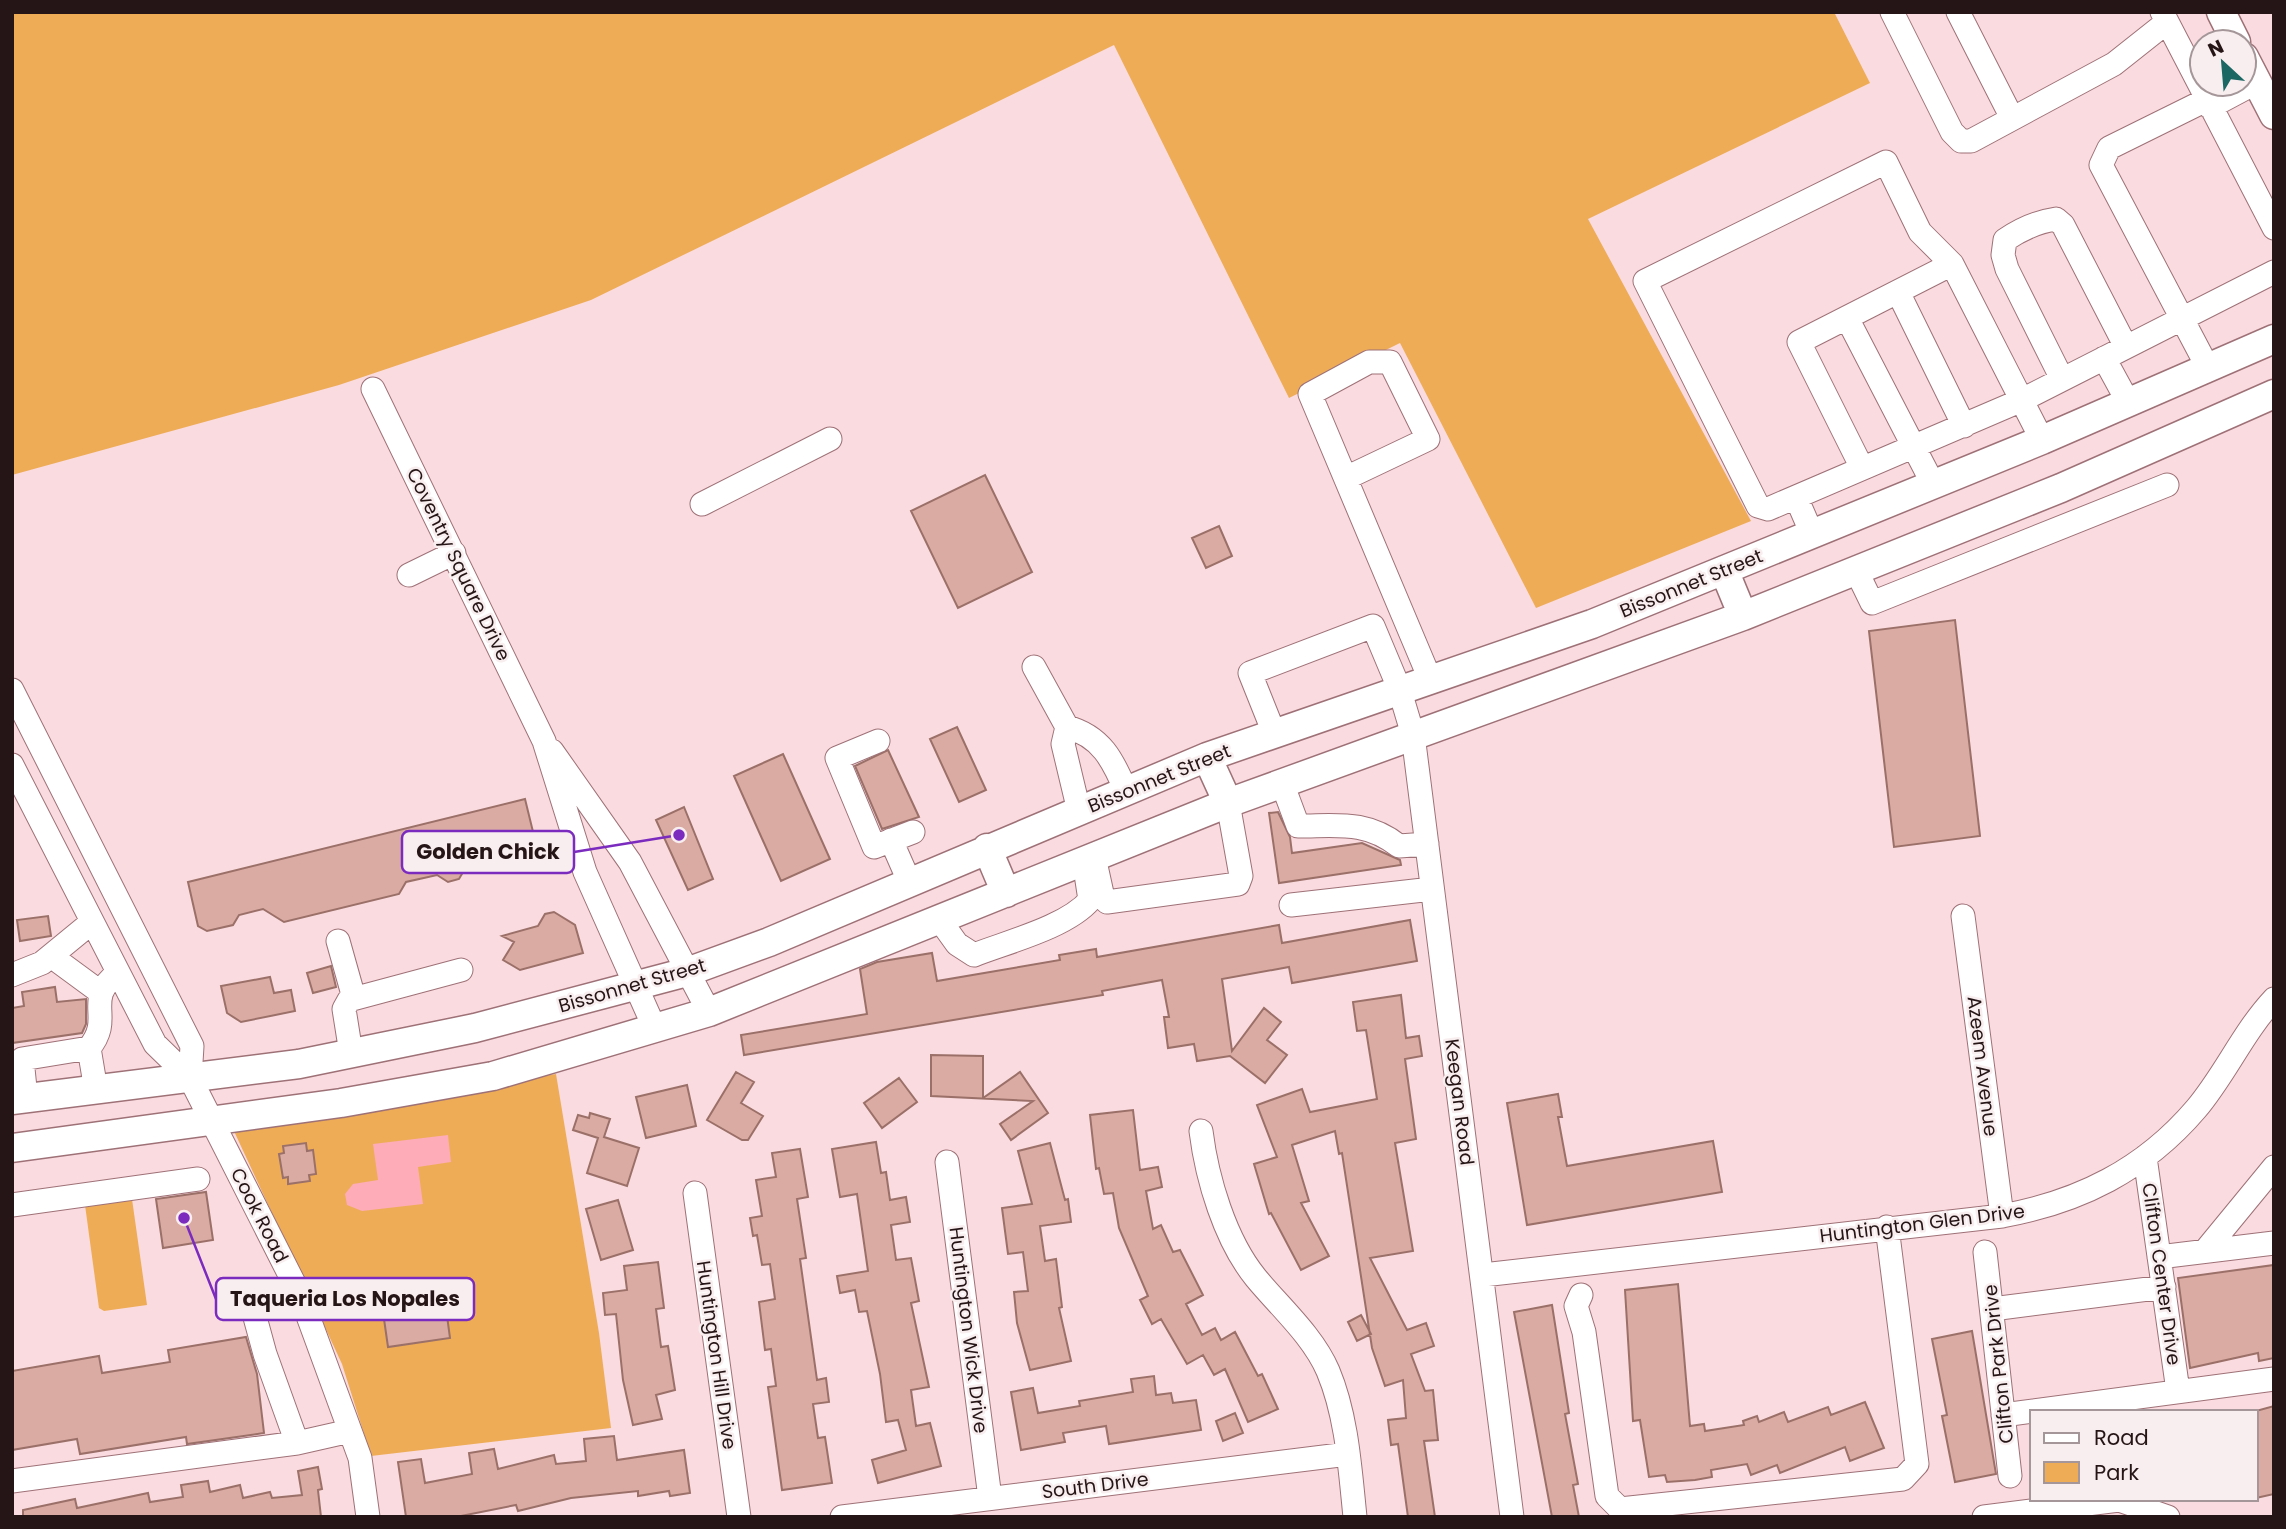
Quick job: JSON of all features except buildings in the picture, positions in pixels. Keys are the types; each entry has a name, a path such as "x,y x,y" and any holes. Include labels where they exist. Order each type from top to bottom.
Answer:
{"main road":[{"path":"2221,12 2229,28"},
{"path":"2258,84 2274,115"},
{"name":"Bissonnet Street","path":"19,1099 190,1078 351,1053 475,1028 635,988 687,972 769,942 1206,757 1399,688 1592,624 2042,440 2274,339"},
{"path":"12,1148 213,1121 493,1076 709,1012 1228,803 1642,655 1742,616 2272,400"},
{"path":"1724,570 1742,616"},
{"path":"1206,757 1228,803"},
{"path":"988,848 1006,893"}],"street":[{"path":"1892,12 1952,132 1961,141 1971,141 2114,64 2164,17 2274,228"},
{"path":"1958,12 2012,118"},
{"path":"2208,368 2101,165 2109,148 2221,98"},
{"path":"2042,440 2022,400 1952,264 1920,232 1886,162 1645,281 1758,506 1768,509 2022,400 2274,272"},
{"path":"2062,379 2007,269 2003,255 2004,240 2015,233 2038,222 2056,219 2063,225 2126,347"},
{"path":"1862,468 1799,342 1952,264"},
{"path":"1898,292 1964,426"},
{"path":"1847,318 1933,484"},
{"path":"2104,358 2128,402"},
{"path":"1346,478 1428,439 1390,362 1369,362 1310,394 1430,678"},
{"name":"Coventry Square Drive","path":"373,389 544,741 586,872 655,1029"},
{"path":"702,504 830,439"},
{"path":"1856,570 1872,603 2167,485"},
{"path":"1796,497 1812,534"},
{"path":"409,575 454,553"},
{"name":"Keegan Road","path":"1274,733 1250,673 1373,626 1399,688 1413,735 1512,1517"},
{"path":"1034,667 1068,727 1087,733 1113,762 1126,791"},
{"name":"Cook Road","path":"12,690 192,1046 190,1078"},
{"path":"1068,727 1063,744 1079,811"},
{"name":"Coventry Square Drive","path":"544,741 630,862 709,1012"},
{"path":"878,741 837,758 874,847 913,832"},
{"name":"Cook Road","path":"12,765 155,1044 190,1078 301,1297 360,1458 368,1517"},
{"path":"1282,783 1298,826 1350,823 1390,838 1399,846 1427,844"},
{"path":"1088,860 1107,902 1238,884 1241,876 1228,803"},
{"path":"891,840 909,881"},
{"path":"939,919 957,944 974,955 1054,924 1082,909 1090,900 1088,860"},
{"path":"1291,905 1433,889"},
{"name":"Azeem Avenue","path":"1963,916 2002,1216"},
{"path":"12,975 42,963 92,922"},
{"path":"338,941 354,998"},
{"path":"51,956 100,992"},
{"path":"351,1053 344,1009 354,998 461,970"},
{"path":"96,1090 89,1048 102,1025 100,992 103,984 118,973"},
{"name":"Huntington Glen Drive","path":"1483,1275 2002,1216 2043,1209 2093,1191 2146,1157 2196,1110 2274,999"},
{"path":"19,1099 17,1060 89,1048"},
{"path":"1200,1131 1206,1170 1231,1233 1254,1276 1299,1328 1327,1369 1348,1454 1356,1517"},
{"name":"Clifton Center Drive","path":"2146,1157 2178,1391"},
{"name":"Huntington Wick Drive","path":"947,1161 990,1498"},
{"path":"2205,1251 2274,1167"},
{"path":"12,1205 198,1179"},
{"name":"Huntington Hill Drive","path":"695,1193 738,1517"},
{"path":"1576,1264 1581,1295 1587,1304 1589,1320 1584,1332 1607,1496 1620,1509 1903,1479 1917,1464 1887,1227"},
{"path":"2160,1257 2274,1242"},
{"name":"Clifton Park Drive","path":"1986,1252 2010,1476"},
{"path":"1992,1309 2164,1287"},
{"path":"253,1310 265,1354 297,1443"},
{"path":"2039,1410 2274,1379"},
{"path":"2003,1415 2030,1411"},
{"path":"12,1481 297,1443 351,1431"},
{"name":"South Drive","path":"842,1517 1348,1454"},
{"path":"1984,1517 2111,1501"},
{"path":"2122,1501 2168,1517"}],"green space":[{"path":"12,12 1834,12 1870,83 1588,219 1751,521 1536,608 1400,343 1289,398 1114,45 591,300 339,385 12,475"},
{"path":"556,1074 599,1333 611,1428 371,1456 342,1364 233,1129"},
{"path":"132,1199 147,1305 104,1311 99,1308 85,1205"}],"shaded area":[{"path":"448,1135 451,1162 418,1167 423,1204 362,1211 347,1205 345,1194 353,1184 378,1180 373,1144"}],"place":[{"name":"Golden Chick","path":"679,835"},
{"name":"Taqueria Los Nopales","path":"184,1218"}]}
